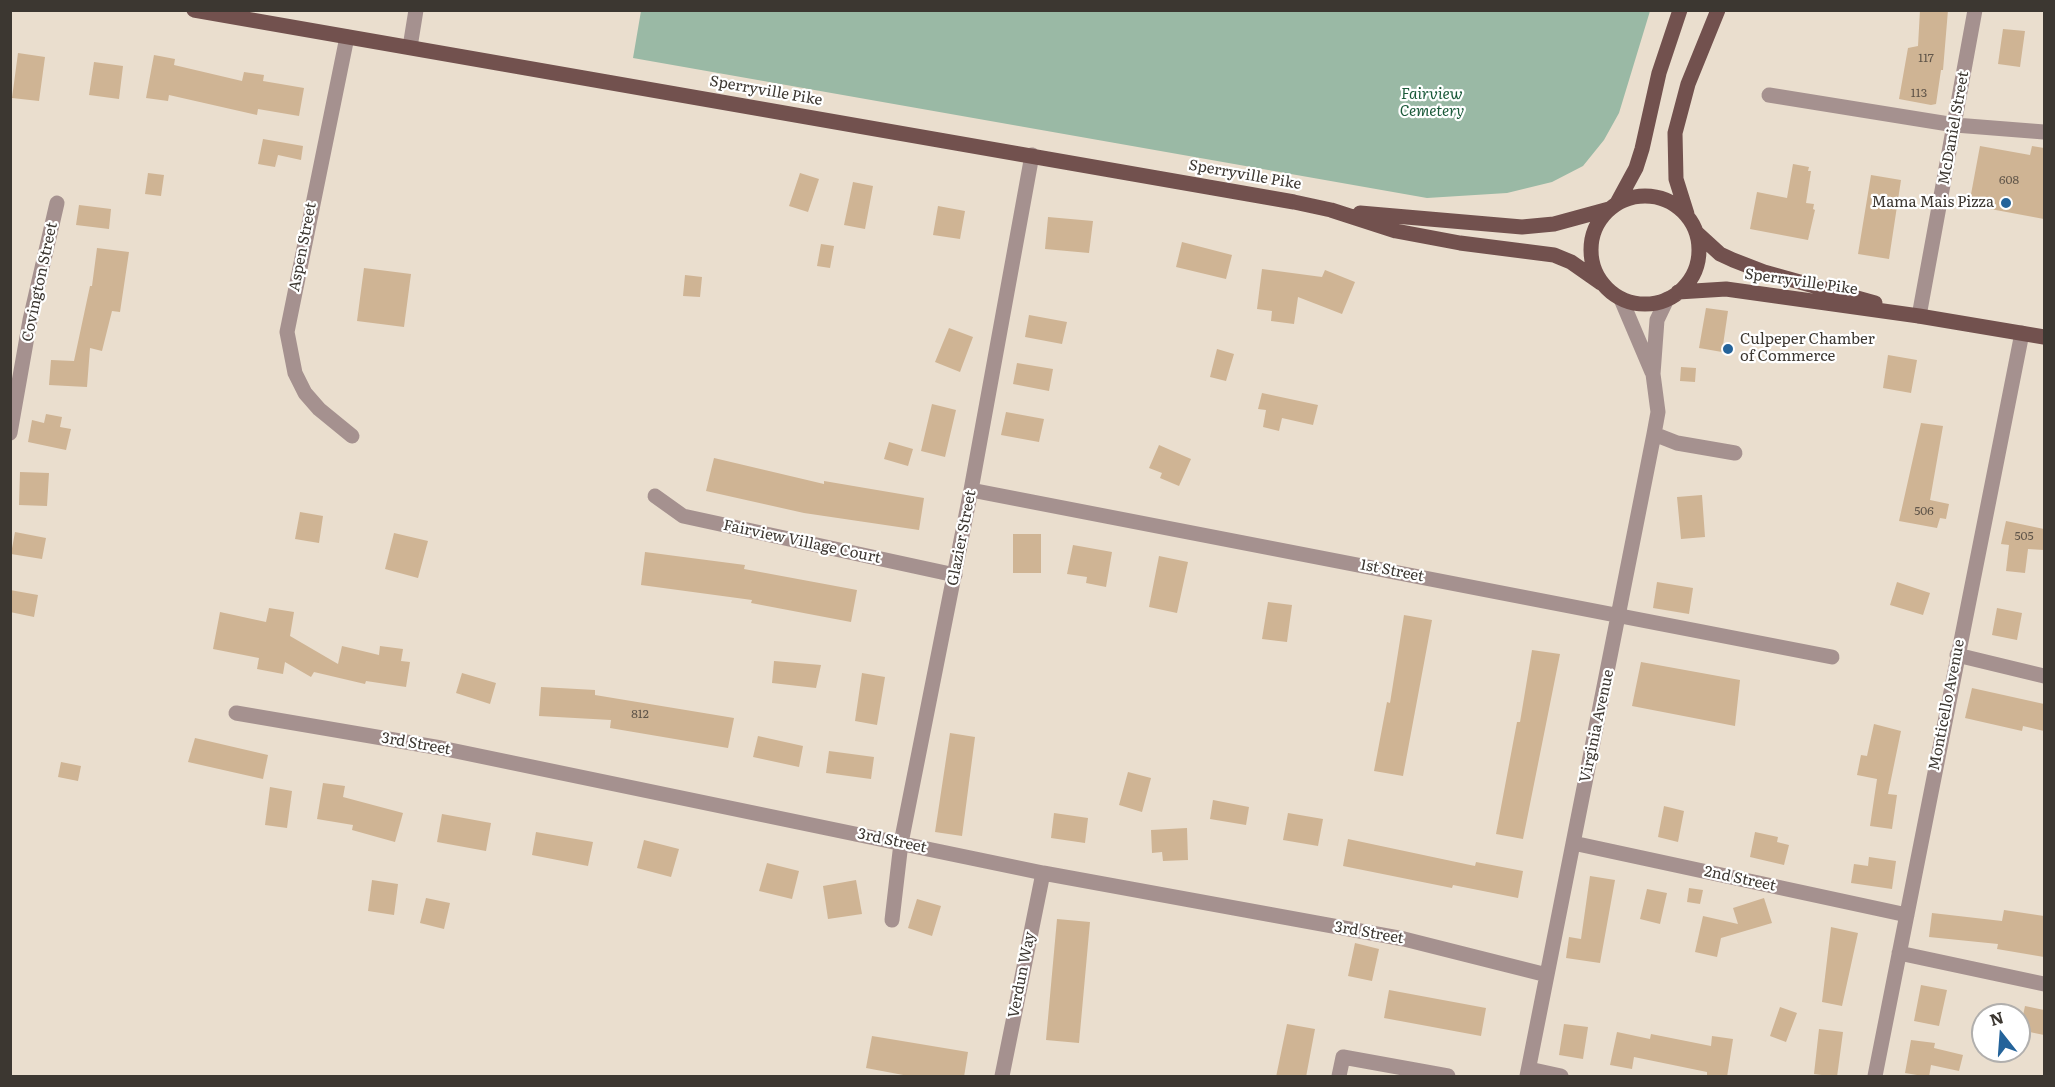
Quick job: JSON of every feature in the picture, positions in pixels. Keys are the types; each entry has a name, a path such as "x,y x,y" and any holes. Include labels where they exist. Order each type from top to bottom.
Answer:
{"main road":[{"name":"Sperryville Pike","path":"194,10 1032,155 1331,210 1522,227 1554,224 1613,206"},
{"path":"1680,10 1659,73 1639,159 1613,206 1598,221 1591,244 1593,269 1601,283 1622,299 1650,304 1673,296 1689,282 1696,267 1699,250 1697,233 1688,217 1676,179 1675,133 1685,93 1718,10"},
{"path":"1613,206 1632,196 1648,195 1663,198 1677,206 1688,217"},
{"name":"Sperryville Pike","path":"1331,210 1396,231 1460,243 1554,255 1571,262 1601,283"},
{"name":"Sperryville Pike","path":"1697,233 1720,254 1764,272 1919,316"},
{"name":"Sperryville Pike","path":"1673,296 1726,289 1919,316 2044,338"}],"street":[{"path":"410,47 416,10"},
{"name":"McDaniel Street","path":"1919,316 1975,10"},
{"name":"Aspen Street","path":"347,37 287,332 295,373 305,393 319,409 352,436"},
{"path":"1769,95 1955,125 2044,132"},
{"name":"Glazier Street","path":"891,920 901,843 955,575 1032,155"},
{"name":"Covington Street","path":"10,433 30,320 57,203"},
{"name":"Virginia Avenue","path":"1528,1073 1658,412 1653,374 1656,320 1673,296"},
{"name":"Virginia Avenue","path":"1622,299 1653,374"},
{"name":"Monticello Avenue","path":"1875,1077 2022,333"},
{"path":"1654,434 1677,443 1735,453"},
{"name":"1st Street","path":"971,490 1832,657"},
{"name":"Fairview Village Court","path":"655,496 682,516 955,575"},
{"path":"1957,655 2044,676"},
{"name":"3rd Street","path":"236,713 441,748 1042,873 1404,939 1547,975"},
{"name":"2nd Street","path":"1573,843 1906,915"},
{"name":"Verdun Way","path":"1002,1077 1042,873"},
{"path":"1899,953 2044,984"},
{"path":"1339,1077 1343,1057 1419,1074 1448,1077"},
{"path":"1528,1073 1561,1077"}],"green space":[{"name":"Fairview Cemetery","path":"641,10 1650,11 1619,113 1604,140 1583,166 1552,182 1507,193 1427,198 633,58"}],"building":[{"path":"1920,10 1948,10 1943,70 1941,70 1936,104 1931,105 1899,99 1908,48 1918,46"},
{"path":"2003,29 2025,31 2020,67 1998,64"},
{"path":"18,53 45,57 39,101 12,98"},
{"path":"154,55 175,59 174,65 242,81 244,72 264,75 263,81 304,88 299,116 258,109 257,115 169,95 168,101 146,98"},
{"path":"94,62 123,66 119,99 89,95"},
{"path":"263,139 303,146 301,160 278,155 275,167 258,164"},
{"path":"1980,146 2030,155 2032,146 2044,148 2044,219 1969,205"},
{"path":"1793,164 1809,167 1808,171 1811,171 1806,203 1814,204 1813,209 1815,210 1808,240 1750,229 1757,192 1787,198"},
{"path":"148,173 164,175 161,196 145,194"},
{"path":"800,173 819,179 808,212 789,206"},
{"path":"1871,175 1901,180 1889,259 1858,254"},
{"path":"853,182 873,186 865,229 844,225"},
{"path":"79,205 111,209 109,229 76,225"},
{"path":"938,206 965,211 960,239 933,235"},
{"path":"1048,217 1093,221 1089,253 1045,249"},
{"path":"1182,242 1232,255 1226,279 1176,267"},
{"path":"821,244 834,246 830,268 817,266"},
{"path":"97,248 129,252 120,312 112,311 102,351 90,348 87,387 49,385 51,360 74,361 90,286 92,286"},
{"path":"364,268 411,274 404,327 357,321"},
{"path":"1262,269 1322,277 1325,270 1355,282 1342,314 1298,297 1294,324 1271,321 1272,311 1257,309"},
{"path":"685,275 702,277 700,297 683,296"},
{"path":"1706,308 1728,311 1722,352 1699,348"},
{"path":"1029,315 1067,322 1062,344 1025,337"},
{"path":"949,328 973,337 960,372 935,362"},
{"path":"1217,349 1234,354 1226,381 1210,377"},
{"path":"1888,355 1917,360 1911,393 1883,388"},
{"path":"1017,363 1053,369 1049,391 1013,384"},
{"path":"1681,367 1696,368 1695,382 1680,381"},
{"path":"1262,393 1318,405 1313,425 1282,418 1279,431 1263,427 1266,410 1258,409"},
{"path":"932,404 956,410 945,457 921,451"},
{"path":"1006,412 1044,419 1039,442 1001,435"},
{"path":"46,414 62,417 60,427 71,429 66,450 28,442 32,420 44,423"},
{"path":"1921,423 1943,426 1930,500 1949,504 1946,519 1940,518 1937,528 1899,521"},
{"path":"889,442 913,449 908,466 884,459"},
{"path":"1159,445 1191,459 1179,486 1160,478 1162,473 1149,468"},
{"path":"714,458 824,484 824,481 924,498 919,530 804,513 706,491"},
{"path":"20,472 49,473 47,506 19,505"},
{"path":"1702,495 1705,537 1681,539 1677,497"},
{"path":"300,512 323,516 319,543 295,539"},
{"path":"2006,521 2044,529 2044,550 2028,549 2025,573 2006,571 2009,545 2001,544"},
{"path":"15,532 46,538 42,559 11,554"},
{"path":"394,533 428,541 418,578 385,569"},
{"path":"1013,534 1041,534 1041,573 1013,573"},
{"path":"1073,545 1112,552 1106,587 1086,583 1087,577 1067,574"},
{"path":"645,552 745,565 744,569 857,590 851,622 751,603 752,600 641,585"},
{"path":"1159,556 1188,562 1177,613 1149,607"},
{"path":"1657,582 1693,588 1689,614 1653,608"},
{"path":"1897,582 1930,593 1923,615 1890,605"},
{"path":"10,590 38,595 34,617 10,612"},
{"path":"1268,602 1292,605 1287,642 1262,639"},
{"path":"269,608 294,612 290,636 338,664 342,646 379,655 380,646 403,649 401,661 410,662 406,687 366,681 365,684 314,672 311,677 285,662 283,674 257,669 259,658 213,649 220,612 266,622"},
{"path":"1997,608 2022,613 2017,640 1992,635"},
{"path":"1404,615 1432,620 1403,776 1374,771 1387,702 1390,703"},
{"path":"1532,650 1560,654 1523,839 1496,834 1517,722 1520,722"},
{"path":"774,661 821,665 816,688 772,683"},
{"path":"1641,662 1740,680 1735,726 1632,706"},
{"path":"462,673 496,683 490,704 456,693"},
{"path":"862,673 885,677 877,725 855,721"},
{"path":"541,687 595,690 595,695 734,718 728,748 610,728 611,720 539,716"},
{"path":"1972,688 2044,704 2044,731 2023,726 2022,731 1965,718"},
{"path":"1874,724 1901,731 1888,794 1897,795 1892,829 1870,826 1877,779 1857,775 1861,755 1867,756"},
{"path":"950,733 975,737 962,836 935,832"},
{"path":"758,736 803,746 799,767 753,757"},
{"path":"195,738 268,755 263,779 188,762"},
{"path":"829,751 874,757 871,779 826,773"},
{"path":"61,762 81,766 78,781 58,777"},
{"path":"1128,772 1151,778 1142,812 1119,805"},
{"path":"323,783 345,786 343,797 403,813 395,842 352,830 353,825 317,819"},
{"path":"270,787 292,791 287,828 265,825"},
{"path":"1213,800 1249,807 1246,825 1210,819"},
{"path":"1664,806 1684,811 1678,842 1658,837"},
{"path":"1054,813 1088,818 1085,843 1051,838"},
{"path":"1288,813 1323,819 1318,846 1283,840"},
{"path":"442,814 491,823 486,851 437,842"},
{"path":"1187,828 1188,860 1163,861 1162,852 1152,853 1151,830"},
{"path":"536,832 593,842 588,866 532,855"},
{"path":"1755,832 1778,837 1777,842 1789,845 1784,865 1750,857"},
{"path":"1348,839 1475,866 1476,862 1523,871 1518,898 1453,885 1452,888 1343,866"},
{"path":"644,840 679,849 671,877 637,868"},
{"path":"1869,857 1896,861 1892,889 1851,883 1854,864 1868,866"},
{"path":"767,863 799,871 792,899 759,891"},
{"path":"1590,876 1615,880 1600,963 1566,958 1569,937 1581,939"},
{"path":"372,880 398,884 394,915 368,911"},
{"path":"856,880 862,914 828,919 823,886"},
{"path":"1689,888 1703,890 1700,904 1687,902"},
{"path":"1647,889 1667,893 1660,924 1640,919"},
{"path":"426,898 450,903 444,929 420,923"},
{"path":"1764,898 1772,923 1721,938 1717,957 1695,952 1703,916 1738,924 1733,908"},
{"path":"917,899 941,906 932,936 908,928"},
{"path":"2004,910 2044,916 2044,957 1997,949 1998,944 1929,937 1932,913 2002,921"},
{"path":"1057,919 1090,922 1079,1043 1046,1040"},
{"path":"1831,927 1858,933 1842,1006 1822,1002"},
{"path":"1355,943 1379,949 1372,981 1348,976"},
{"path":"1921,985 1947,990 1939,1026 1914,1021"},
{"path":"1389,990 1486,1008 1481,1036 1384,1018"},
{"path":"1780,1007 1797,1013 1786,1042 1770,1036"},
{"path":"2031,1007 2044,1010 2044,1035 2031,1032"},
{"path":"1287,1024 1315,1029 1306,1077 1276,1077"},
{"path":"1564,1024 1588,1027 1583,1059 1559,1055"},
{"path":"1819,1029 1843,1032 1837,1077 1814,1074"},
{"path":"1617,1032 1650,1039 1651,1034 1711,1046 1712,1036 1733,1039 1727,1077 1707,1077 1707,1072 1634,1057 1632,1069 1610,1065"},
{"path":"872,1036 968,1052 964,1077 914,1077 866,1068"},
{"path":"1911,1040 1935,1043 1934,1048 1963,1055 1959,1071 1931,1065 1929,1077 1905,1073"}],"place":[{"name":"Mama Mais Pizza","path":"2006,203"},
{"name":"Culpeper Chamber of Commerce","path":"1728,349"}]}
